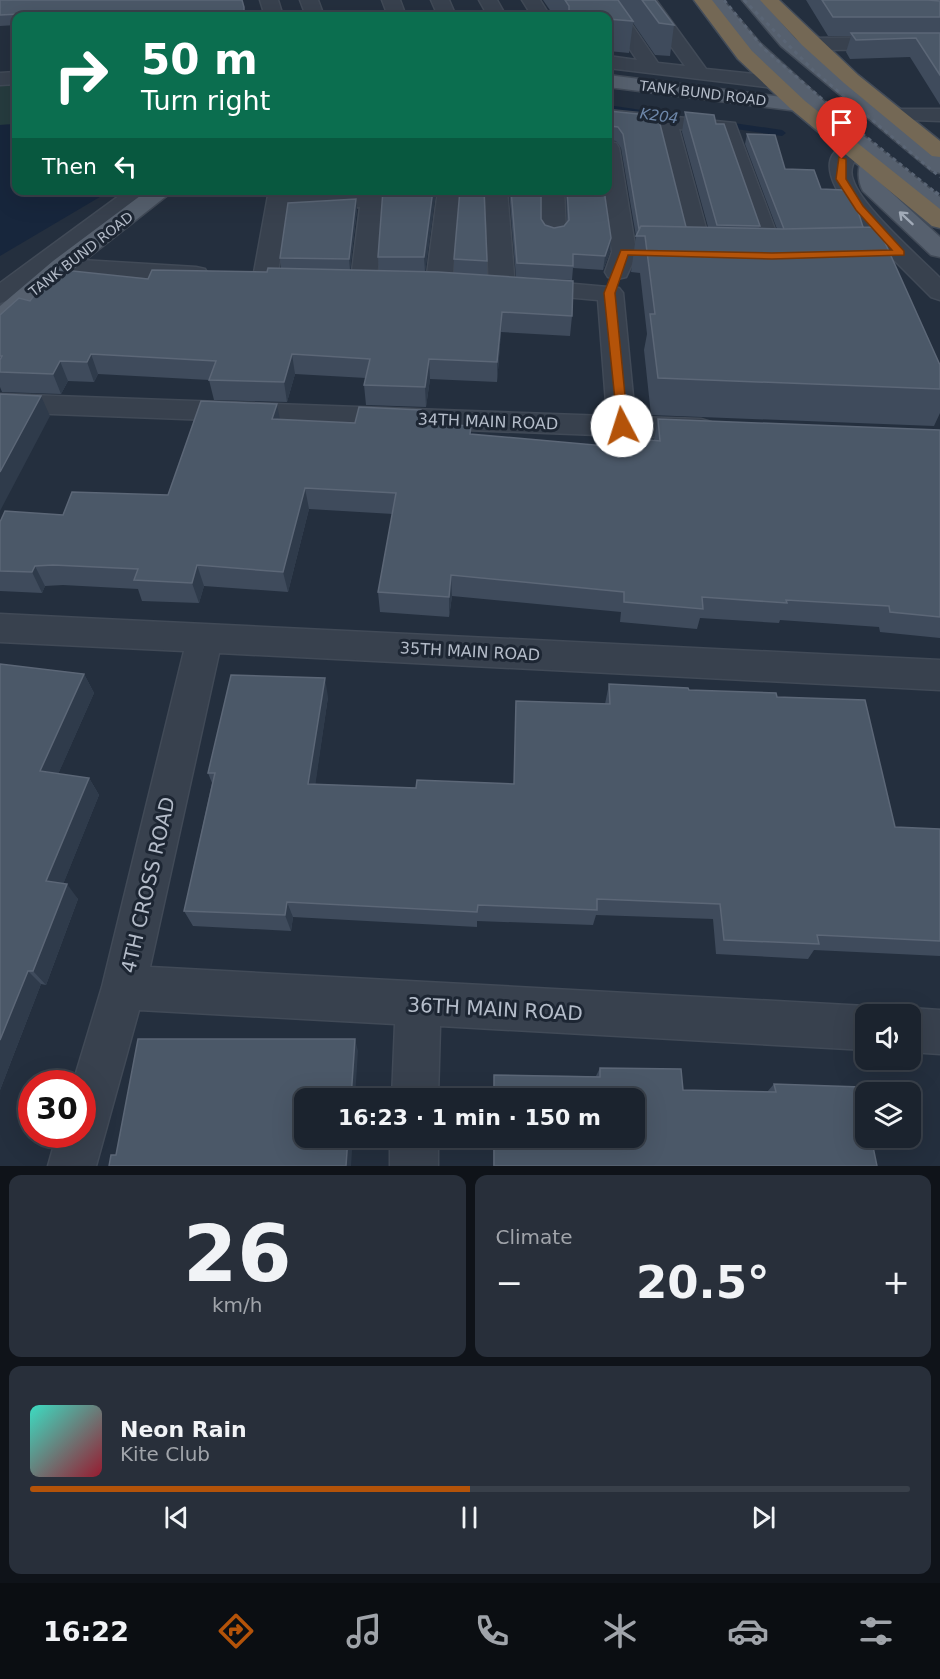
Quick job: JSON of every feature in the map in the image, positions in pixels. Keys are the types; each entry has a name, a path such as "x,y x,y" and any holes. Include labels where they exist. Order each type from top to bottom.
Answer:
{"highway":[{"path":"702,0 745,55 798,105 940,221"},
{"path":"769,0 810,44 893,115 940,151"}],"main road":[{"path":"714,0 753,47 843,129 940,208"},
{"path":"751,0 788,42 940,166"},
{"name":"TANK BUND ROAD","path":"612,82 798,105"},
{"path":"870,165 871,186 940,250"},
{"name":"TANK BUND ROAD","path":"0,319 62,266 157,195"}],"street":[{"path":"606,0 652,68"},
{"path":"647,0 700,74"},
{"path":"810,44 940,43"},
{"path":"612,63 774,82"},
{"path":"893,115 940,115"},
{"path":"612,116 728,127 760,255"},
{"path":"667,122 760,255"},
{"path":"851,150 842,159 841,179 860,208 900,253 940,292"},
{"path":"612,173 624,252 610,293 622,426"},
{"path":"0,295 135,195"},
{"path":"62,266 252,277 279,198 372,195 364,279"},
{"path":"450,195 460,284"},
{"path":"460,284 494,195"},
{"path":"553,195 554,233"},
{"path":"624,252 760,255 900,253"},
{"path":"460,284 610,293"},
{"name":"34TH MAIN ROAD","path":"0,403 728,430"},
{"name":"35TH MAIN ROAD","path":"0,628 940,675"},
{"name":"4TH CROSS ROAD","path":"96,1084 124,987 205,637"},
{"name":"36TH MAIN ROAD","path":"124,987 855,1027"},
{"path":"416,1088 418,1005"},
{"path":"921,1031 940,1032"},
{"name":"4TH CROSS ROAD","path":"72,1166 77,1148"},
{"path":"414,1148 414,1166"}],"green space":[{"path":"12,83 12,124 0,125 0,84"}],"water":[{"path":"12,124 12,195 103,195 0,256 0,125"}],"building":[{"path":"0,0 242,0 244,7 244,12 12,12 12,14 0,15"},
{"path":"565,0 618,0 633,21 612,19 612,12 569,12 569,6"},
{"path":"642,0 655,0 674,25 659,23"},
{"path":"822,0 940,1 940,17 833,17"},
{"path":"851,33 940,33 940,75 916,38 856,40"},
{"path":"612,111 658,116 686,227 641,226 639,229 623,134 618,127 612,126"},
{"path":"685,112 714,115 716,124 724,124 760,226 717,225"},
{"path":"747,134 775,135 785,169 814,170 821,189 843,190 857,208 863,227 784,229"},
{"path":"383,195 432,195 424,257 378,257"},
{"path":"460,195 484,195 487,261 454,259"},
{"path":"511,195 541,195 541,219 545,225 554,228 564,226 569,220 567,195 605,195 611,238 605,256 573,254 573,266 517,263"},
{"path":"356,199 349,259 280,258 288,203"},
{"path":"641,226 783,229 878,227 940,365 940,389 658,378 650,314 655,314 645,236 636,236"},
{"path":"268,268 438,272 573,281 572,316 502,312 497,362 429,359 425,387 364,385 370,359 292,354 284,382 209,380 216,361 91,354 87,362 60,361 53,374 0,372 2,356 0,356 0,315 19,298 30,301 54,269 148,279 152,270 267,272"},
{"path":"0,394 41,396 0,472"},
{"path":"201,401 277,404 272,419 355,423 359,407 421,410 419,423 471,426 470,434 628,448 628,438 660,441 658,419 940,430 940,617 890,612 889,606 786,600 787,603 702,597 703,609 624,602 624,592 451,575 449,597 378,592 396,493 305,488 283,572 197,565 192,583 134,580 138,569 53,565 35,566 32,572 0,571 0,522 5,511 63,515 72,492 168,495"},
{"path":"0,664 84,674 40,771 89,778 46,881 67,884 33,971 28,971 0,1040"},
{"path":"231,675 325,678 308,784 416,788 417,780 514,784 516,701 610,704 609,684 776,693 777,697 865,700 895,827 940,829 940,941 817,935 819,944 724,940 720,904 597,899 597,910 478,905 477,912 287,902 285,915 184,911 215,773 208,773"},
{"path":"138,1039 355,1039 352,1088 294,1088 294,1148 347,1148 346,1166 109,1166 111,1155 116,1155"},
{"path":"600,1068 681,1069 683,1090 776,1092 774,1084 855,1087 855,1148 873,1148 877,1166 494,1166 494,1148 645,1148 645,1088 494,1088 494,1075 600,1077"}],"waterway":[{"name":"K204","path":"612,109 668,117"},
{"name":"K204","path":"720,124 782,133"}],"railway":[{"path":"724,0 763,48 859,131 936,193"},
{"path":"744,0 814,71 940,177"},
{"path":"935,192 940,196"}],"route":[{"path":"622,426 610,293 624,252 772,256 900,253 860,208 841,179 842,159"}]}
